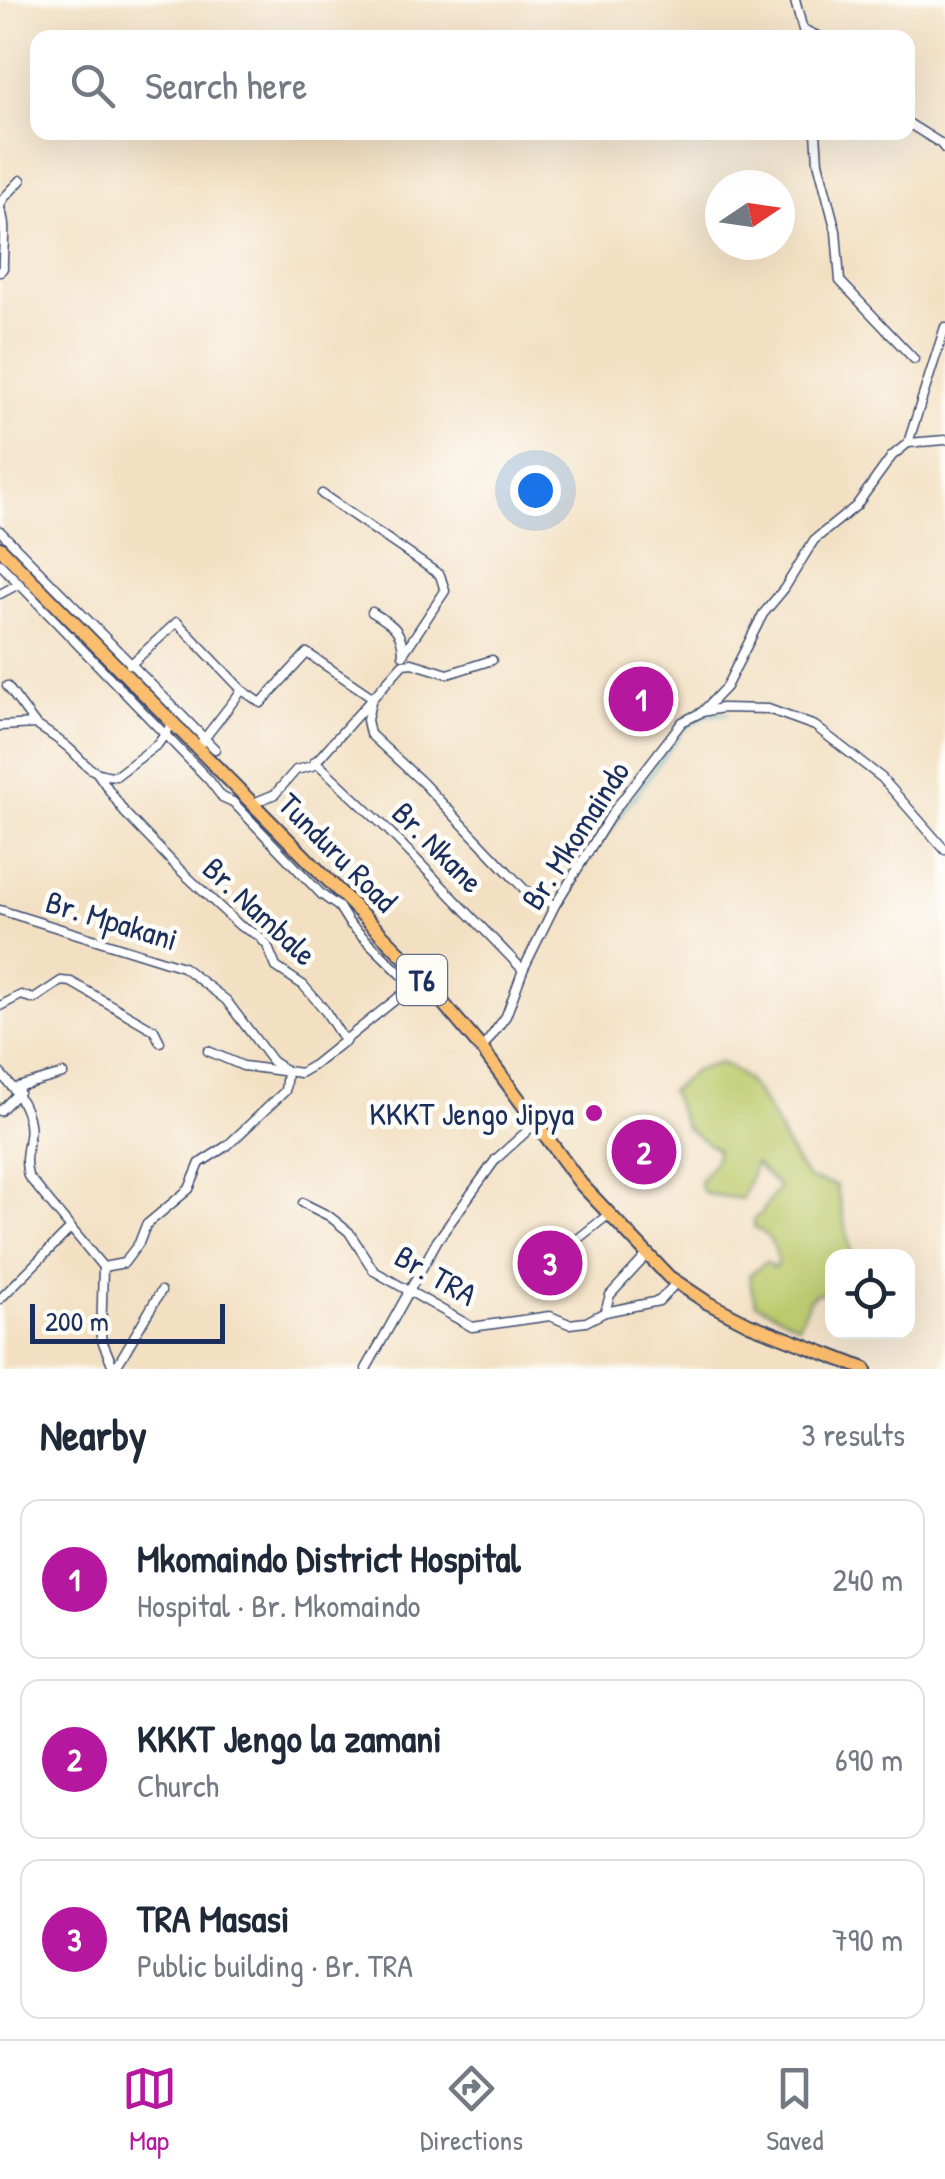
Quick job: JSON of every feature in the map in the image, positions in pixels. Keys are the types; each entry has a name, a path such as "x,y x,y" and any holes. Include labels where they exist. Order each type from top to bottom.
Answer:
{"highway":[{"name":"Tunduru Road","path":"0,548 128,667 168,730 200,744 251,804 358,910 417,983 482,1049 608,1215 647,1255 708,1303 749,1324 862,1369"}],"street":[{"path":"795,0 804,30"},
{"path":"915,127 945,149"},
{"path":"817,140 818,162 836,231 840,281 914,359"},
{"path":"0,272 4,216 0,208 4,198 22,180"},
{"path":"945,328 908,443 945,440"},
{"name":"Br. Mkomaindo","path":"482,1049 506,1016 523,970 555,905 614,812 682,722 702,712 726,686 762,614 784,589 814,540 856,506 892,456 908,443"},
{"path":"322,494 440,574 445,591 403,654"},
{"path":"0,531 200,744 215,749"},
{"path":"0,564 168,730 222,797 233,802 322,895 340,906 349,923 417,983 300,1073 243,1066 208,1051"},
{"path":"0,594 18,585"},
{"path":"372,612 397,626 403,640 404,664"},
{"path":"128,667 177,622 242,690 261,703 308,653 372,697"},
{"path":"251,804 275,794 296,770 312,766 404,664 448,674 492,660"},
{"name":"Br. Nambale","path":"7,686 35,724 75,754 83,766 98,774 125,812 177,867 240,926 268,945 276,967 303,984 345,1042"},
{"path":"200,744 242,690"},
{"path":"372,697 367,720 370,734 422,782 526,891 555,905"},
{"path":"702,712 722,708 768,709 815,726 882,778 945,850"},
{"path":"0,726 35,724"},
{"path":"98,774 116,776 129,769 168,730"},
{"name":"Br. Nkane","path":"315,761 523,970"},
{"name":"Br. Mpakani","path":"0,910 183,967 226,1000 272,1061 287,1071"},
{"path":"0,1006 21,994 34,999 61,981 71,982 154,1030 160,1042"},
{"path":"103,1266 124,1263 146,1225 189,1189 200,1163 228,1145 284,1091 287,1071"},
{"path":"0,1073 17,1090 30,1132 23,1157 28,1176 103,1266 101,1338 114,1369"},
{"path":"0,1111 17,1090 63,1074"},
{"path":"366,1369 436,1240 496,1159 536,1123"},
{"name":"Br. TRA","path":"302,1203 329,1216 348,1232 374,1270 472,1327 550,1316 569,1324 586,1322 605,1312 658,1301 677,1282"},
{"path":"560,1253 608,1215"},
{"path":"0,1299 71,1228"},
{"path":"605,1312 610,1295 647,1255"},
{"path":"114,1369 161,1291"}],"green space":[{"path":"720,1063 736,1071 761,1098 809,1179 836,1185 850,1249 825,1249 825,1293 810,1299 798,1325 755,1303 749,1275 766,1262 777,1266 774,1247 754,1227 754,1218 779,1187 755,1163 742,1199 707,1194 701,1189 700,1181 715,1160 717,1150 686,1128 670,1091 696,1070"}],"waterway":[{"path":"604,838 683,730 706,715 729,713"}],"place":[{"name":"Mkomaindo District Hospital","path":"641,699"},
{"name":"KKKT Jengo Jipya","path":"594,1113"},
{"name":"KKKT Jengo la zamani","path":"644,1152"},
{"name":"TRA Masasi","path":"550,1263"}]}
